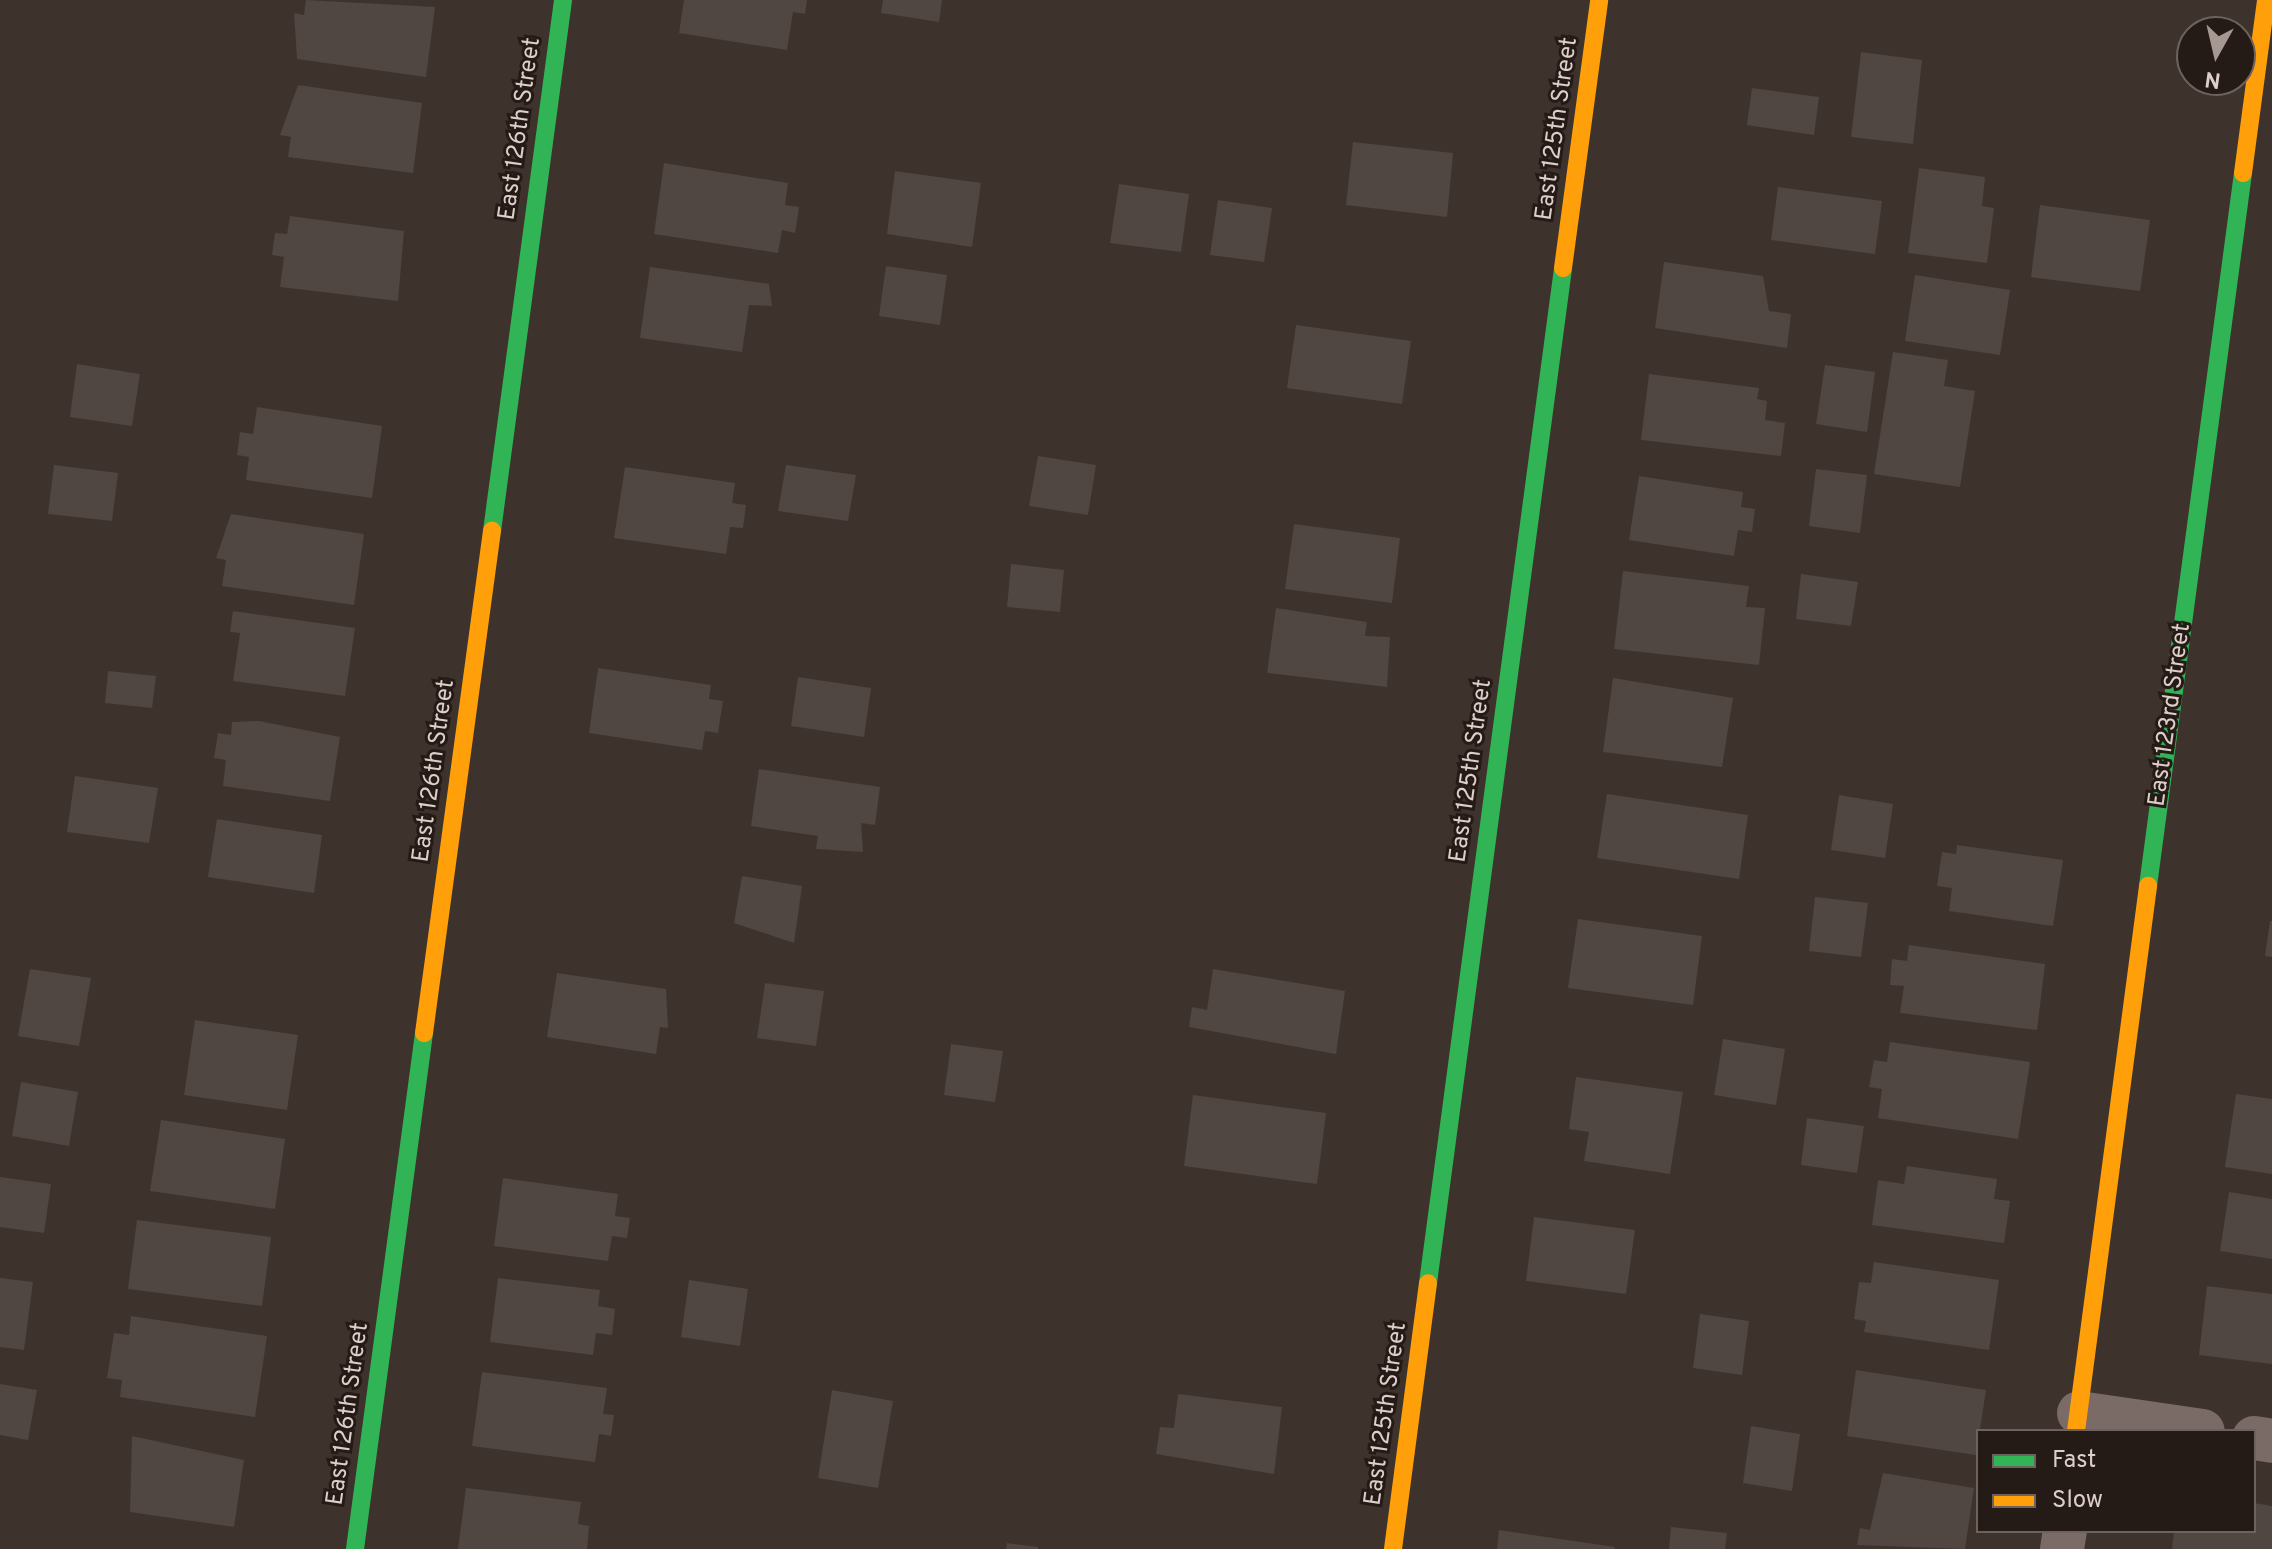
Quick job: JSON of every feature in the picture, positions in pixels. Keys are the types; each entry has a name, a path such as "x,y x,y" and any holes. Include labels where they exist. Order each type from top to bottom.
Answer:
{"street":[{"name":"East 126th Street","path":"355,1549 563,0"},
{"name":"East 125th Street","path":"1393,1549 1599,0"},
{"name":"East 123rd Street","path":"2078,1422 2266,0"},
{"path":"2078,1422 2175,1429"}],"building":[{"path":"306,0 435,7 426,77 297,59 294,13 304,15"},
{"path":"684,0 807,0 805,14 793,12 787,50 679,33"},
{"path":"883,0 942,0 939,22 881,13"},
{"path":"1861,52 1922,60 1913,144 1851,137"},
{"path":"298,85 422,103 413,173 288,157 291,137 280,135"},
{"path":"1752,88 1819,97 1814,135 1747,125"},
{"path":"1353,142 1453,153 1447,217 1346,205"},
{"path":"664,163 788,183 785,205 799,207 795,233 782,230 778,253 654,234"},
{"path":"1919,168 1985,177 1982,206 1994,208 1987,263 1908,253"},
{"path":"895,171 981,183 972,247 887,234"},
{"path":"1119,184 1189,194 1181,252 1110,243"},
{"path":"1778,187 1882,201 1875,254 1771,240"},
{"path":"1218,200 1272,208 1264,262 1210,255"},
{"path":"2040,205 2150,220 2140,291 2031,277"},
{"path":"290,216 404,231 398,301 280,287 284,257 272,255 275,233 287,234"},
{"path":"1664,262 1763,276 1769,311 1791,314 1787,348 1655,328"},
{"path":"886,266 947,275 940,325 879,316"},
{"path":"650,267 769,284 772,306 749,305 742,352 640,338"},
{"path":"1915,275 2010,290 2000,355 1905,341"},
{"path":"1296,325 1411,341 1402,404 1287,388"},
{"path":"1893,352 1948,360 1944,386 1975,391 1960,487 1874,474"},
{"path":"77,364 140,374 132,426 70,417"},
{"path":"1825,365 1875,372 1867,432 1816,424"},
{"path":"1649,374 1759,388 1757,399 1767,401 1765,420 1785,423 1781,456 1641,440"},
{"path":"257,407 382,426 372,498 246,480 249,457 237,455 240,432 253,434"},
{"path":"1038,456 1096,465 1088,515 1029,506"},
{"path":"54,465 118,473 112,521 48,514"},
{"path":"786,465 856,475 848,521 778,511"},
{"path":"625,467 735,483 732,503 746,505 743,528 730,527 726,554 614,538"},
{"path":"1816,469 1867,475 1860,533 1809,526"},
{"path":"1639,476 1743,492 1741,507 1755,509 1752,532 1738,530 1734,556 1629,540"},
{"path":"231,514 364,534 354,605 222,586 226,560 216,558"},
{"path":"1294,524 1400,538 1392,603 1285,589"},
{"path":"1011,564 1064,570 1060,612 1007,607"},
{"path":"1623,571 1749,586 1746,607 1765,608 1759,665 1614,649"},
{"path":"1801,574 1858,582 1851,626 1796,619"},
{"path":"1276,608 1367,622 1365,636 1390,637 1387,687 1267,673"},
{"path":"233,611 355,628 345,696 233,681 240,633 230,632"},
{"path":"598,668 711,685 709,699 723,701 718,733 705,731 702,750 589,733"},
{"path":"108,671 156,676 152,708 105,703"},
{"path":"798,677 871,688 864,737 791,726"},
{"path":"1613,678 1733,698 1722,767 1603,752"},
{"path":"259,721 340,737 330,801 223,786 226,760 214,758 218,733 231,735 232,722"},
{"path":"759,769 880,787 875,825 861,823 863,852 816,849 818,836 751,826"},
{"path":"75,776 158,788 149,843 67,832"},
{"path":"1607,794 1748,815 1739,879 1597,858"},
{"path":"1839,795 1893,804 1885,858 1831,850"},
{"path":"217,819 322,835 314,893 208,877"},
{"path":"1957,845 2063,860 2053,926 1949,911 1952,888 1937,886 1942,852 1956,854"},
{"path":"742,876 802,886 794,943 734,923"},
{"path":"1815,897 1868,903 1861,957 1809,951"},
{"path":"1578,919 1702,936 1693,1005 1568,988"},
{"path":"2272,921 2272,957 2265,956"},
{"path":"1909,945 2045,964 2037,1030 1900,1013 1904,986 1890,985 1892,959 1907,961"},
{"path":"30,969 91,978 79,1046 18,1036"},
{"path":"1213,969 1345,991 1336,1054 1189,1027 1192,1007 1207,1010"},
{"path":"557,973 666,989 668,1028 660,1027 656,1054 547,1037"},
{"path":"765,983 824,991 816,1046 757,1038"},
{"path":"195,1020 298,1035 287,1110 184,1095"},
{"path":"1723,1039 1785,1049 1776,1105 1714,1095"},
{"path":"1890,1042 2030,1062 2018,1139 1878,1118 1882,1089 1869,1087 1874,1060 1887,1062"},
{"path":"951,1044 1003,1051 995,1102 944,1095"},
{"path":"1576,1077 1683,1092 1670,1174 1584,1161 1589,1132 1569,1129"},
{"path":"21,1082 78,1092 69,1146 12,1136"},
{"path":"2236,1094 2272,1099 2272,1174 2225,1167"},
{"path":"1193,1095 1326,1113 1317,1184 1184,1166"},
{"path":"1807,1118 1864,1126 1857,1173 1801,1165"},
{"path":"161,1120 285,1139 275,1209 150,1191"},
{"path":"1907,1166 1997,1179 1994,1199 2010,1201 2004,1243 1872,1225 1878,1180 1904,1184"},
{"path":"0,1177 51,1184 44,1233 0,1227"},
{"path":"503,1178 618,1194 615,1216 630,1218 627,1238 612,1236 608,1261 494,1246"},
{"path":"2229,1192 2272,1199 2272,1259 2220,1251"},
{"path":"1534,1217 1635,1230 1626,1294 1526,1281"},
{"path":"137,1220 271,1237 262,1306 128,1289"},
{"path":"1874,1262 1999,1280 1989,1350 1864,1332 1866,1321 1854,1319 1859,1282 1871,1283"},
{"path":"0,1278 33,1282 24,1350 0,1347"},
{"path":"498,1278 600,1290 598,1306 615,1309 612,1335 596,1333 593,1355 490,1342"},
{"path":"689,1280 748,1289 740,1346 681,1337"},
{"path":"2207,1286 2272,1294 2272,1364 2199,1355"},
{"path":"1700,1314 1749,1321 1742,1375 1693,1368"},
{"path":"131,1316 267,1336 255,1417 120,1397 122,1380 107,1378 114,1333 129,1335"},
{"path":"1856,1370 1986,1390 1980,1429 1976,1429 1976,1455 1847,1436"},
{"path":"482,1372 607,1388 603,1414 614,1415 611,1436 599,1434 595,1462 472,1446"},
{"path":"0,1384 37,1390 28,1440 0,1435"},
{"path":"832,1390 893,1401 878,1488 818,1478"},
{"path":"1178,1394 1282,1407 1274,1474 1156,1454 1160,1427 1174,1428"},
{"path":"1751,1426 1800,1434 1792,1491 1743,1483"},
{"path":"132,1436 244,1460 234,1527 130,1512"},
{"path":"1883,1473 1974,1488 1965,1549 1857,1545 1860,1528 1870,1530"},
{"path":"466,1488 581,1502 578,1524 589,1526 587,1549 458,1549"},
{"path":"2256,1503 2272,1506 2272,1549 2172,1549 2174,1533 2256,1533"},
{"path":"1671,1527 1727,1533 1725,1549 1669,1549"},
{"path":"1499,1530 1615,1547 1497,1549"},
{"path":"1007,1543 1038,1547 1038,1549 1006,1549"}],"traffic: fast":[{"path":"492,531 563,0"},
{"path":"2148,886 2243,173"},
{"path":"1428,1283 1563,268"},
{"path":"355,1549 424,1033"}],"traffic: slow":[{"path":"1563,268 1599,0"},
{"path":"2243,173 2266,0"},
{"path":"424,1033 492,531"},
{"path":"2076,1429 2148,886"},
{"path":"1393,1549 1428,1283"}]}
